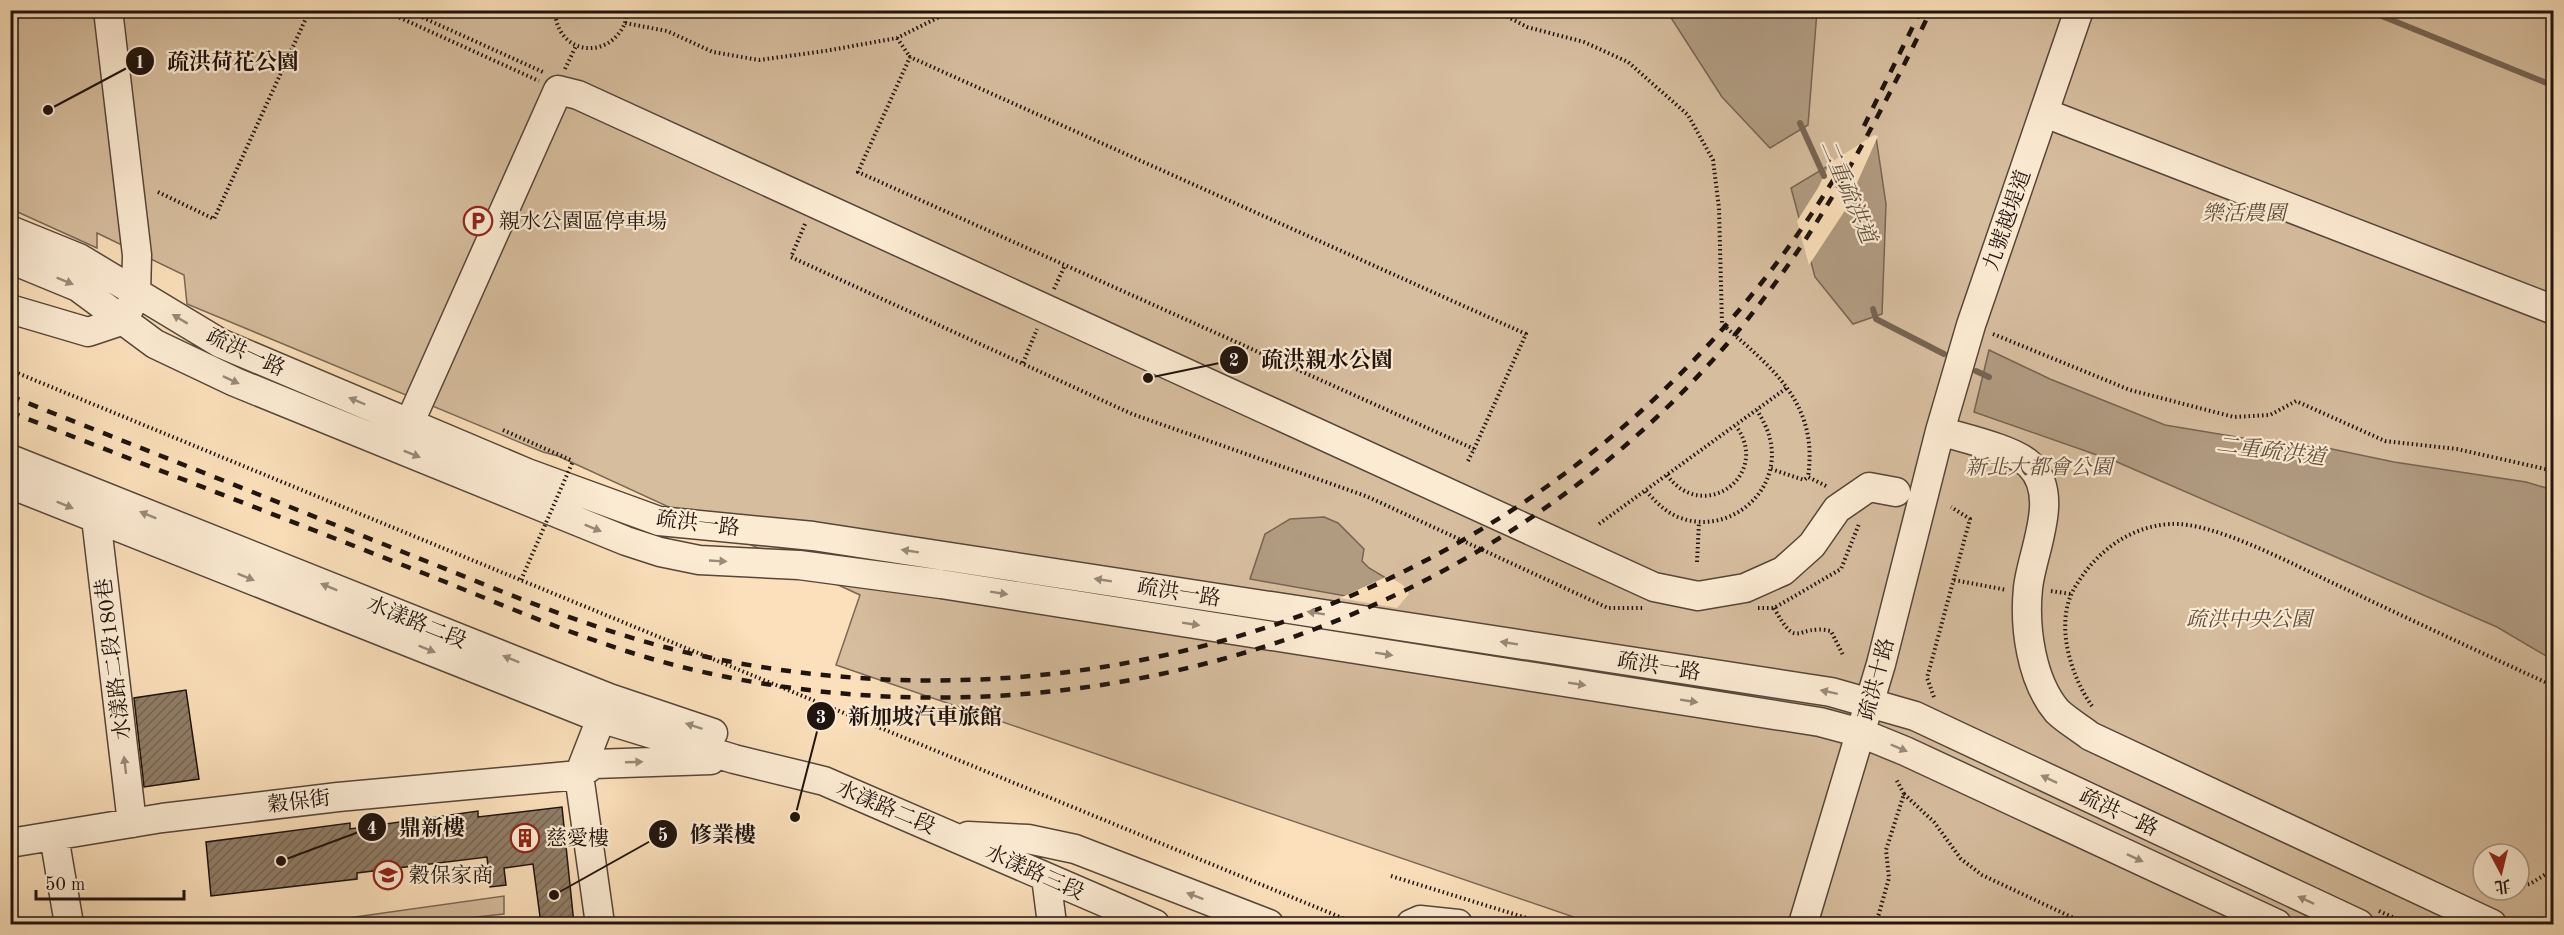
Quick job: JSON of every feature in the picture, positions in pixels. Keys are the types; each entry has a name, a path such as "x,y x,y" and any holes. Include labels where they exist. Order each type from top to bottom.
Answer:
{"street":[{"path":"10,309 88,332 124,320 136,294 137,255 108,10"},
{"name":"九號越堤道","path":"1940,431 1971,325 2079,10"},
{"path":"409,424 554,83 1654,587 1698,596 1745,588 1783,571 1812,545 1837,509 1869,487 1896,492"},
{"path":"2045,113 2553,310"},
{"name":"疏洪一路","path":"10,230 79,258 220,343 527,473 659,521 813,536 1831,692 1915,716 2359,924"},
{"name":"疏洪一路","path":"10,259 78,287 155,344 235,382 626,541 660,552 699,560 799,565 941,584 1820,722 1861,733 1926,760 2277,924"},
{"path":"1940,431 2001,449 2030,464 2042,485 2045,510 2028,594 2030,642 2038,678 2057,711 2090,736 2492,924"},
{"name":"疏洪十路","path":"1803,924 1870,703 1940,431"},
{"path":"10,450 65,482"},
{"name":"水漾路二段","path":"10,459 65,482 97,507"},
{"name":"水漾路二段","path":"10,483 97,507 734,759 824,781 948,834"},
{"name":"水漾路二段180巷","path":"97,507 132,823"},
{"path":"600,924 579,775 604,708"},
{"name":"水漾路二段","path":"604,708 802,762 824,781"},
{"name":"穀保街","path":"10,843 132,823 338,797 579,775 594,764 734,759"},
{"path":"948,834 1028,839 1075,849 1269,924"},
{"name":"水漾路三段","path":"948,834 1155,924"},
{"path":"54,836 69,924"},
{"path":"1046,877 1052,924"},
{"path":"1411,924 1420,920 1458,924"}],"path":[{"path":"158,192 214,219 307,16 294,10"},
{"path":"383,10 554,83"},
{"path":"406,10 554,83"},
{"path":"555,10 556,22 567,40 586,49 606,45 615,40 625,23 627,10"},
{"path":"625,23 667,31 713,52 759,60 897,38 953,10"},
{"path":"1495,10 1527,27 1584,42 1628,62 1688,115 1713,160 1719,207 1722,324 1760,357 1797,400 1808,430 1810,461 1808,477"},
{"path":"897,38 910,57 1526,334 1468,461"},
{"path":"910,57 858,172 1474,449"},
{"path":"1971,325 2130,390 2234,417 2270,415 2296,401 2385,441 2457,449 2553,471"},
{"path":"10,370 1357,924"},
{"path":"1599,524 1788,387"},
{"path":"1646,491 1676,516 1699,522 1726,519 1739,513 1759,494 1770,469 1770,440 1757,410"},
{"path":"1667,475 1677,487 1697,496 1708,496 1728,489 1737,480 1746,460 1743,439 1736,426"},
{"path":"503,430 573,461 521,580"},
{"path":"1770,469 1803,480 1808,477"},
{"path":"1808,477 1833,489"},
{"path":"1697,562 1699,522"},
{"path":"2098,713 2078,683 2069,655 2065,627 2071,594 2082,575 2111,543 2149,528 2170,524 2196,526 2255,547 2546,682 2553,688"},
{"path":"1954,580 2028,594"},
{"path":"1774,608 1786,630 1796,634 1820,628 1831,631 1843,655"},
{"path":"1896,779 1904,794 1934,822 1961,859 1982,875 2086,924"},
{"path":"1876,924 1889,878 1886,850 1904,794"},
{"path":"2531,883 2553,869"},
{"path":"1390,876 1546,924"}],"green space":[{"name":"新北大都會公園","path":"11,11 2553,11 2553,924 1594,924 836,665 860,595 558,456 543,452 187,304 184,275 97,233 97,248 11,209"},
{"path":"504,896 504,914 447,920 450,924 305,924"}],"water":[{"path":"1664,11 1817,11 1808,125 1770,148 1722,97 1668,13"},
{"path":"1876,137 1886,204 1882,314 1853,324 1815,277 1791,188"},
{"path":"1989,350 2050,379 2165,425 2291,446 2327,448 2394,462 2526,482 2553,490 2553,660 2497,627 2117,462 1974,412"},
{"path":"1324,517 1338,523 1364,549 1362,561 1369,568 1401,587 1396,605 1250,579 1265,534 1290,519"}],"pier":[{"path":"1874,135 1878,136 1844,212 1809,265 1797,221 1818,188 1830,163"},
{"path":"1388,576 1403,585 1409,594 1397,608 1340,598"}],"building":[{"path":"186,690 199,779 144,787 134,698"},
{"path":"562,807 574,924 541,924 533,864 504,868 506,885 490,887 487,857 357,873 357,879 211,896 206,842 350,823 350,829 478,811 478,817"}],"waterway":[{"path":"2367,10 2554,86"},
{"name":"二重疏洪道","path":"1800,123 1824,176"},
{"name":"二重疏洪道","path":"1873,309 1876,319 1944,354"},
{"name":"二重疏洪道","path":"1976,371 1989,377"}],"railway":[{"path":"1864,126 1921,10"},
{"path":"10,412 555,626 622,650 690,669 834,693 979,697 1122,681 1262,647 1396,595 1521,524 1636,436 1738,331 1768,294 1820,216 1867,136 1931,10"},
{"path":"10,396 514,596 656,645 693,654 863,678 1032,676 1196,648 1352,595 1498,519 1631,420 1749,299 1847,157"}],"place":[{"name":"疏洪荷花公園","path":"48,110"},
{"name":"親水公園區停車場","path":"478,221"},
{"name":"疏洪親水公園","path":"1148,378"},
{"name":"新加坡汽車旅館","path":"795,817"},
{"name":"慈愛樓","path":"525,838"},
{"name":"鼎新樓","path":"281,861"},
{"name":"穀保家商","path":"388,875"},
{"name":"修業樓","path":"554,895"}],"park label":[{"name":"樂活農園","path":"2244,213"},
{"name":"疏洪中央公園","path":"2249,619"}]}
